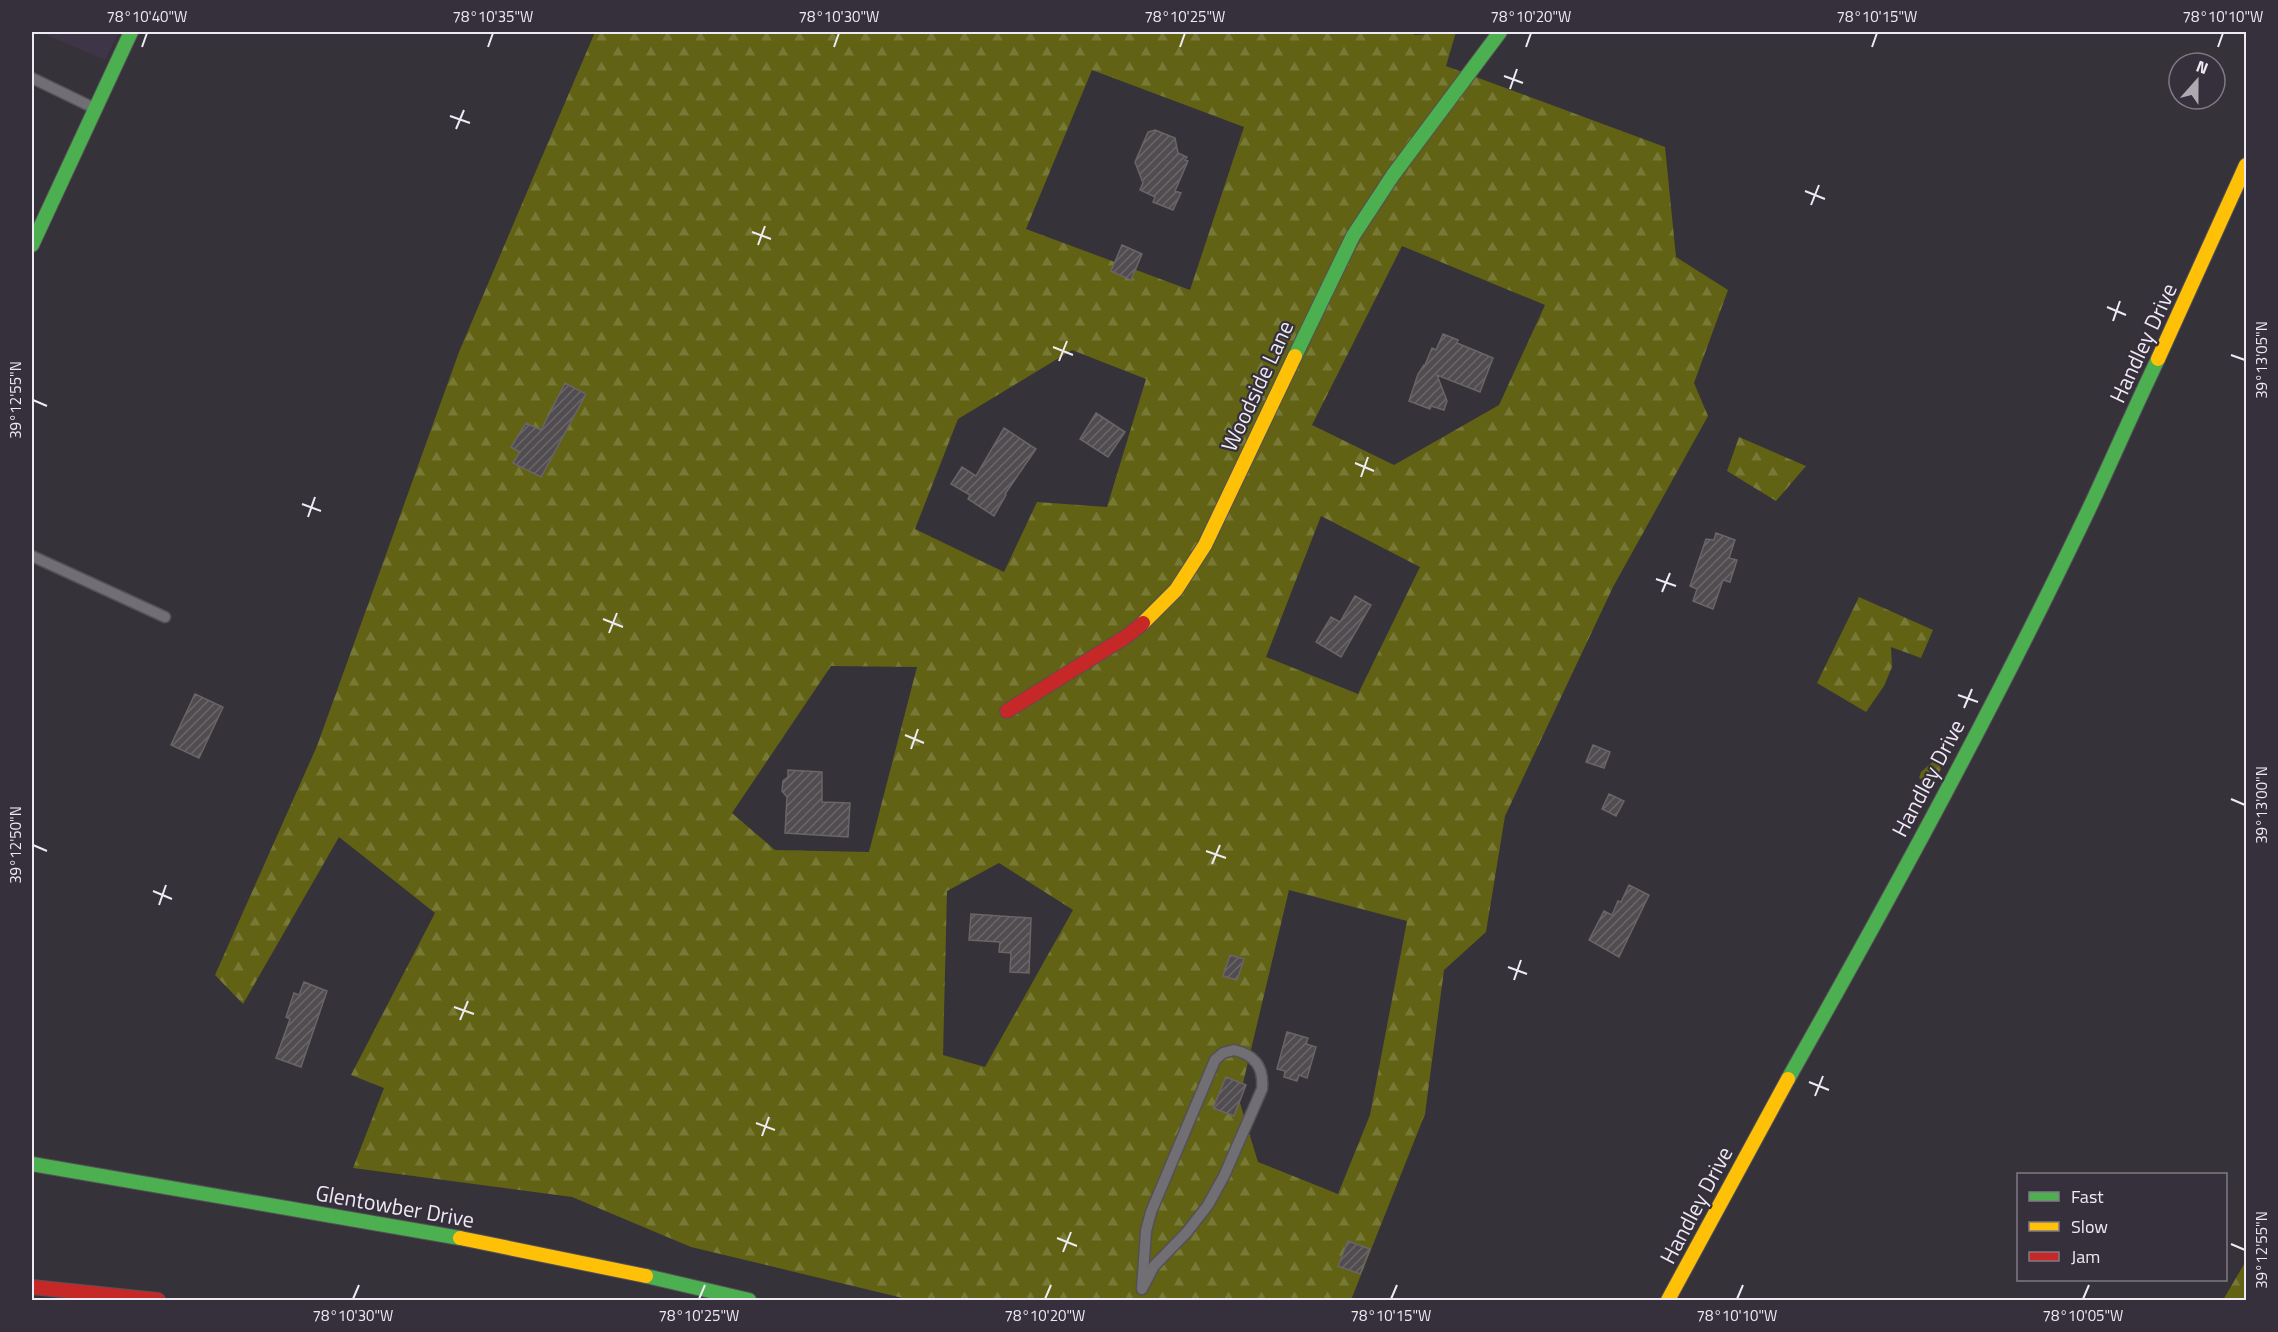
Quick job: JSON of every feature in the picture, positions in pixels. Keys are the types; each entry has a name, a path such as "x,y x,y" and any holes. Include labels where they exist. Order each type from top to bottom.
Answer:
{"main road":[{"path":"32,245 131,32"},
{"name":"Woodside Lane","path":"1007,711 1127,636 1153,615 1176,590 1205,545 1353,237 1393,175 1500,32"},
{"name":"Handley Drive","path":"1668,1300 1773,1106 1880,916 2039,611 2247,165"},
{"name":"Glentowber Drive","path":"32,1164 403,1227 660,1279 749,1300"},
{"path":"32,1287 158,1300"}],"lane":[{"path":"32,78 95,108"},
{"path":"32,556 165,617"},
{"path":"1234,1050 1247,1053 1260,1067 1263,1078 1262,1089 1224,1176 1208,1205 1187,1233 1154,1266 1145,1280 1142,1289 1146,1231 1151,1212 1215,1060 1223,1053 1234,1050"}],"shaded area":[{"path":"40,32 119,32 105,60"}],"green space":[{"path":"595,32 1410,32 1415,35 1456,32 1446,66 1665,147 1676,257 1728,290 1694,383 1708,416 1613,587 1505,816 1486,932 1444,970 1425,1114 1351,1300 911,1300 691,1247 572,1197 353,1168 384,1088 351,1075 435,913 339,837 243,1004 215,975 317,746 459,352","holes":["1092,70 1244,127 1190,290 1026,229","1402,246 1545,305 1499,405 1394,465 1312,425","1072,350 1146,379 1107,507 1037,502 1004,572 915,529 958,419","1321,516 1420,567 1358,694 1266,657","831,666 917,667 869,852 775,850 732,813","999,863 1073,910 985,1067 943,1055 947,891","1289,890 1407,921 1370,1115 1338,1194 1258,1162 1239,1100"]},
{"path":"1739,437 1806,466 1776,501 1727,471"},
{"path":"1859,597 1933,630 1921,658 1891,647 1892,667 1884,686 1866,712 1817,683"},
{"path":"1937,758 1941,769 1933,784 1919,778 1921,772"},
{"path":"2246,1261 2246,1300 2223,1300"}],"building":[{"path":"1155,130 1175,138 1178,153 1187,157 1185,160 1188,161 1175,191 1181,193 1173,210 1153,202 1155,197 1140,190 1143,183 1135,162 1148,132"},
{"path":"1122,245 1142,254 1131,280 1111,271"},
{"path":"1443,334 1458,340 1457,343 1493,358 1480,392 1437,375 1447,401 1444,410 1431,406 1430,409 1409,401 1418,374 1425,365 1432,348 1436,350"},
{"path":"565,383 586,394 541,477 513,463 520,452 511,447 526,423 541,430"},
{"path":"1096,413 1125,432 1108,457 1080,439"},
{"path":"1004,428 1036,449 1005,494 994,516 968,499 970,495 951,484 962,467 976,476"},
{"path":"1716,533 1735,540 1729,558 1737,560 1730,582 1723,580 1713,609 1693,601 1697,589 1690,586 1706,539 1714,540"},
{"path":"1355,596 1371,605 1341,657 1316,642 1331,617 1340,622"},
{"path":"195,694 223,707 199,758 171,745"},
{"path":"1593,745 1610,752 1604,768 1586,762"},
{"path":"788,770 822,772 822,802 850,803 848,837 785,833 787,797 782,791 783,781 788,777"},
{"path":"1609,794 1624,801 1616,816 1602,809"},
{"path":"1629,885 1649,895 1619,957 1589,940 1604,911 1612,915"},
{"path":"971,914 1031,918 1029,973 1010,972 1011,953 999,952 1000,942 969,940"},
{"path":"1230,955 1244,959 1237,980 1223,976"},
{"path":"304,982 327,991 301,1067 276,1058 290,1019 286,1017 294,993 299,995"},
{"path":"1287,1032 1308,1038 1306,1044 1316,1047 1307,1078 1299,1075 1297,1081 1284,1077 1285,1071 1277,1069"},
{"path":"1226,1077 1246,1085 1234,1116 1213,1108"},
{"path":"1348,1241 1370,1249 1360,1274 1338,1266"}],"traffic: fast":[{"path":"32,245 131,32"},
{"path":"1295,356 1353,236 1393,175 1500,32"},
{"path":"1788,1079 1905,868 2017,655 2088,511 2158,359"},
{"path":"32,1164 460,1238"},
{"path":"646,1276 749,1300"}],"traffic: slow":[{"path":"2158,359 2246,165"},
{"path":"1143,623 1176,590 1205,545 1295,356"},
{"path":"1668,1300 1788,1079"},
{"path":"460,1238 646,1276"}],"traffic: jam":[{"path":"1007,711 1127,636 1143,623"},
{"path":"32,1287 158,1300"}]}
